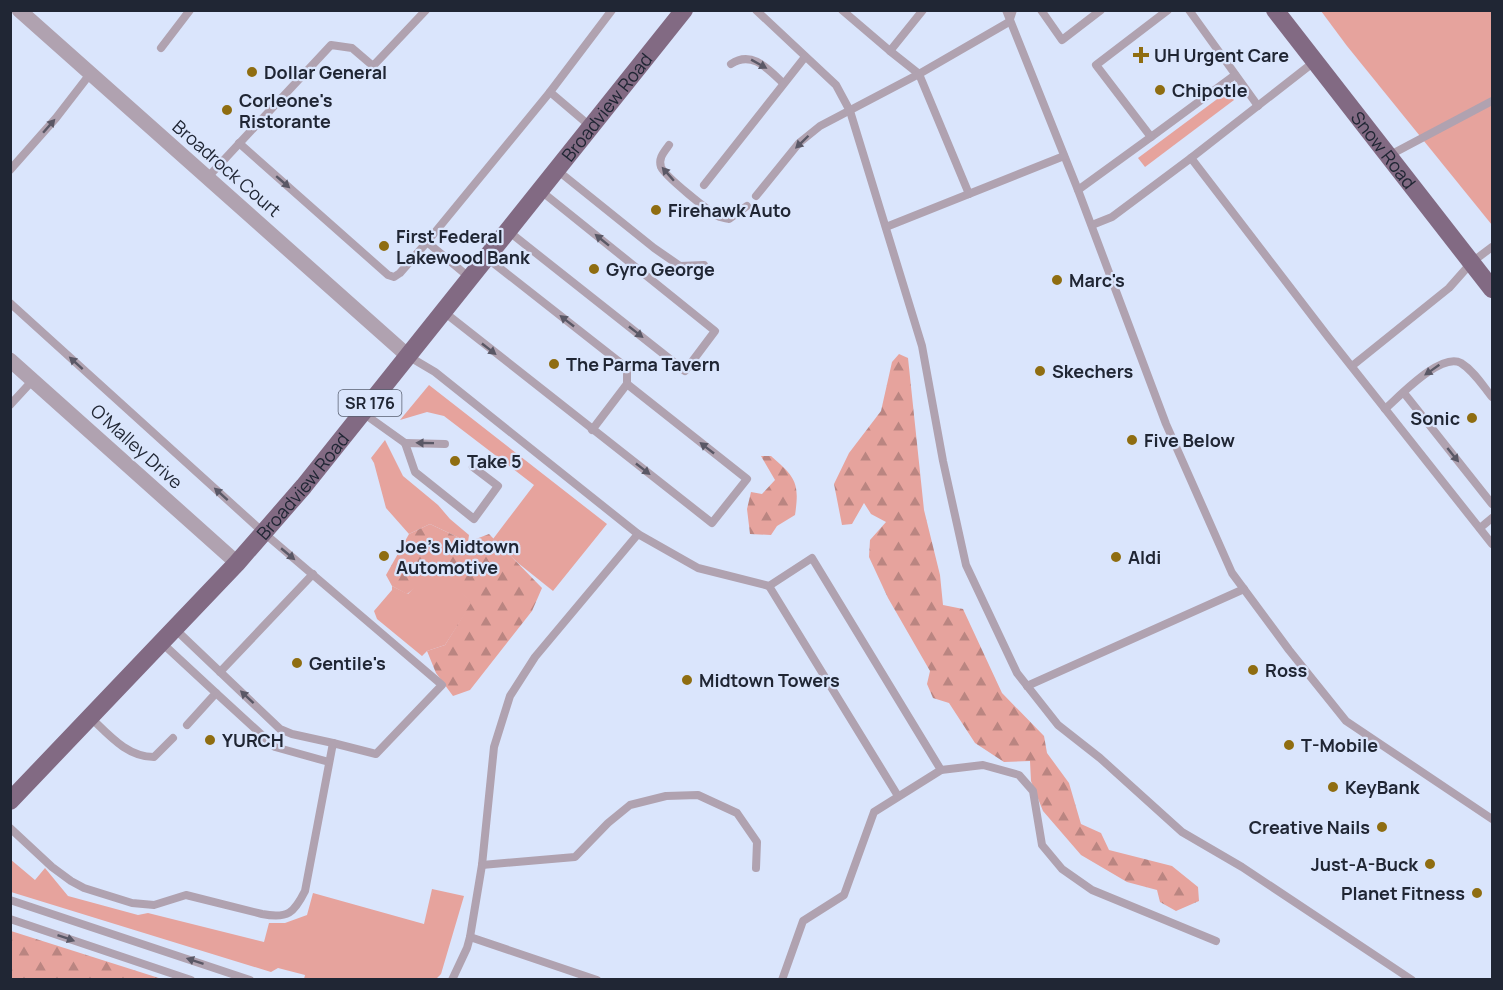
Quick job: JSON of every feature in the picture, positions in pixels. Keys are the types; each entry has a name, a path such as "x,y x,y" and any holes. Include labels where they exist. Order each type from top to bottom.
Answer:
{"main road":[{"name":"Broadview Road","path":"13,795 162,643 264,533 363,413 684,10"},
{"name":"Snow Road","path":"1275,10 1388,156 1491,283"}],"street":[{"name":"Broadrock Court","path":"19,10 408,356"},
{"name":"O'Malley Drive","path":"10,360 237,563"}],"lane":[{"path":"161,48 190,10"},
{"path":"208,177 331,45 352,48 373,66 426,10"},
{"path":"239,143 388,275 394,277 427,242 550,92 612,10"},
{"path":"756,10 836,86 850,111 922,346 943,461 966,564 1017,673 1058,725 1100,758 1182,832 1242,867 1412,980"},
{"path":"842,10 919,74 969,194"},
{"path":"890,51 923,10"},
{"path":"1006,10 1092,225 1166,424 1227,563 1244,589 1346,721 1492,819"},
{"path":"756,196 799,144 820,126 919,74 1009,22 1013,10"},
{"path":"1041,10 1062,40 1101,10"},
{"path":"1151,137 1096,65 1168,10"},
{"path":"1189,10 1258,106"},
{"path":"704,185 805,57"},
{"path":"731,64 739,59 754,60 783,83"},
{"path":"1092,225 1112,217 1314,62"},
{"path":"10,170 56,118 90,74"},
{"path":"1078,190 1235,75"},
{"path":"550,92 591,127"},
{"path":"1388,156 1492,101"},
{"path":"669,145 661,157 661,166 669,177 718,217 729,219 747,206"},
{"path":"886,227 1064,156"},
{"path":"1191,158 1492,544"},
{"path":"557,170 654,248 680,266 704,265"},
{"path":"508,231 685,371 715,331 540,191"},
{"path":"427,242 470,278"},
{"path":"1352,366 1449,288 1472,262 1492,247"},
{"path":"487,258 627,368 627,384 592,430"},
{"path":"10,303 264,533 442,685 376,754 292,734 280,729 175,629"},
{"path":"444,312 712,523 747,479 627,384"},
{"path":"408,356 435,372 638,534 698,568 769,586 898,796"},
{"path":"1385,409 1436,366 1448,361 1459,361 1470,370 1492,397"},
{"path":"10,405 33,380"},
{"path":"1404,393 1492,504"},
{"path":"363,413 405,442 446,444"},
{"path":"405,442 415,472 474,519 498,486 473,467"},
{"path":"1480,528 1492,518"},
{"path":"452,980 470,937 482,865 494,747 510,696 535,657 638,534"},
{"path":"769,586 812,558 941,770"},
{"path":"220,672 313,574"},
{"path":"1027,686 1244,589"},
{"path":"162,643 275,747 329,762"},
{"path":"187,725 216,693"},
{"path":"90,717 120,745 142,757 154,757 173,738"},
{"path":"10,828 70,881 84,888 132,903 154,905 186,896 262,914 275,916 288,914 297,907 305,891 333,743"},
{"path":"782,980 803,921 843,895 873,812 941,770 983,765 1019,776 1033,791 1042,845 1062,869 1092,890 1216,941"},
{"path":"482,865 575,857 608,823 630,805 666,796 698,795 737,813 757,842 756,868"},
{"path":"10,900 250,980"},
{"path":"10,919 191,980"},
{"path":"470,937 597,980"}],"green space":[{"path":"1321,11 1492,11 1492,225 1347,46"},
{"path":"1228,91 1234,100 1145,167 1138,158"},
{"path":"899,354 908,358 924,510 940,575 943,605 963,609 1002,693 1044,736 1047,753 1069,783 1081,824 1101,833 1109,850 1172,866 1198,887 1199,901 1176,911 1160,902 1157,890 1127,882 1081,855 1043,811 1031,781 1030,761 1004,762 975,743 949,703 933,698 927,684 930,671 888,598 869,557 870,540 886,522 871,514 864,503 852,524 842,525 834,484 849,453 881,411 892,362"},
{"path":"429,385 607,524 553,591 493,539 534,485 444,416 427,412 400,420"},
{"path":"385,440 403,476 469,535 468,542 430,524 409,534 386,508 371,458"},
{"path":"761,456 771,456 779,463 790,475 796,487 795,515 777,526 771,535 750,534 747,509 751,492 762,494 775,480"},
{"path":"430,524 468,542 489,534 542,588 532,611 470,690 453,696 436,673 427,651 445,645 471,603 459,590 459,576 438,561 430,576 407,594 392,586 386,575 409,534"},
{"path":"438,561 459,576 460,590 472,603 445,645 427,651 422,656 377,619 374,611 392,590 392,586 408,594"},
{"path":"10,859 35,880 45,868 68,896 138,915 148,913 264,942 269,923 285,923 307,915 313,893 424,924 432,889 464,896 441,974 436,979 304,979 305,975 278,968 271,972 11,892"},
{"path":"11,931 162,979 11,979"}],"place":[{"name":"UH Urgent Care","path":"1141,55"},
{"name":"Dollar General","path":"252,72"},
{"name":"Chipotle","path":"1160,90"},
{"name":"Corleone's Ristorante","path":"227,110"},
{"name":"Firehawk Auto","path":"656,210"},
{"name":"First Federal Lakewood Bank","path":"384,246"},
{"name":"Gyro George","path":"594,269"},
{"name":"Marc's","path":"1057,280"},
{"name":"The Parma Tavern","path":"554,364"},
{"name":"Skechers","path":"1040,371"},
{"name":"Sonic","path":"1472,418"},
{"name":"Five Below","path":"1132,440"},
{"name":"Take 5","path":"455,461"},
{"name":"Joe's Midtown Automotive","path":"384,556"},
{"name":"Aldi","path":"1116,557"},
{"name":"Gentile's","path":"297,663"},
{"name":"Ross","path":"1253,670"},
{"name":"Midtown Towers","path":"687,680"},
{"name":"YURCH","path":"210,740"},
{"name":"T-Mobile","path":"1289,745"},
{"name":"KeyBank","path":"1333,787"},
{"name":"Creative Nails","path":"1382,827"},
{"name":"Just-A-Buck","path":"1430,864"},
{"name":"Planet Fitness","path":"1477,893"}]}
